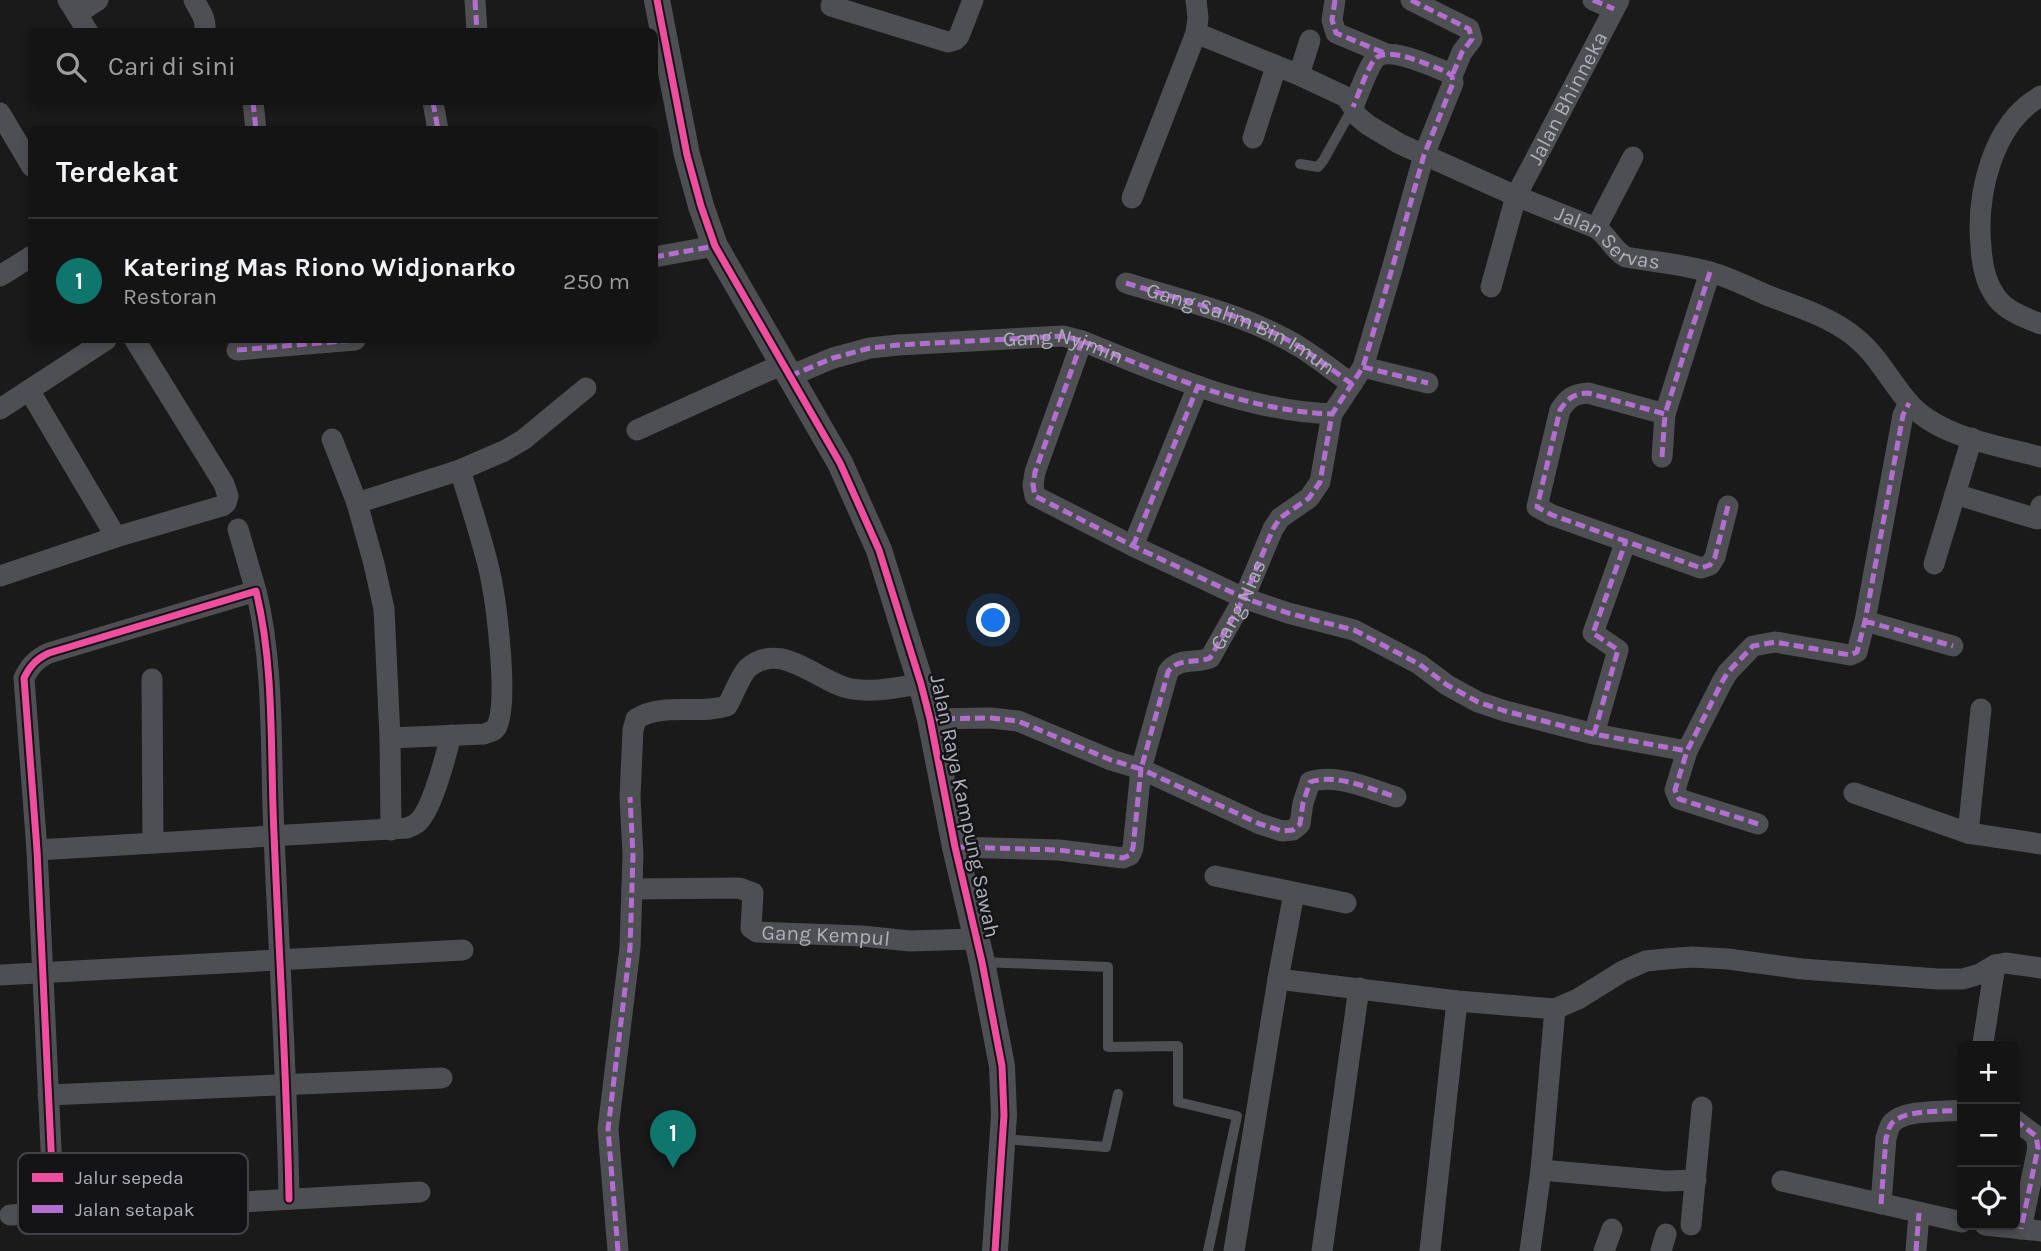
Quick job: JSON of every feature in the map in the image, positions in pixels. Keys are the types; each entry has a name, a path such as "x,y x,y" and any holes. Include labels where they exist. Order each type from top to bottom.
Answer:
{"street":[{"path":"78,15 98,0"},
{"path":"194,0 206,28"},
{"path":"475,0 477,28"},
{"name":"Jalan Raya Kampung Sawah","path":"657,0 658,28"},
{"path":"831,6 948,42 959,36 973,0"},
{"path":"1132,198 1196,33 1196,0"},
{"path":"1335,0 1332,20 1336,33 1452,76"},
{"path":"1332,414 1357,375 1392,269 1424,155 1453,83 1452,76 1462,52 1472,39 1469,29 1411,0"},
{"path":"1593,0 1616,4"},
{"name":"Jalan Bhinneka","path":"1491,287 1516,196 1616,4"},
{"name":"Jalan Raya Kampung Sawah","path":"658,31 687,155 715,246 840,463 880,550 922,684 1002,1066 1004,1102 995,1251"},
{"name":"Jalan Servas","path":"1196,33 1346,97 1356,115 1367,125 1424,155 1596,228 1606,236 1618,253 1626,257 1710,272 1829,320 1852,334 1880,361 1909,403 1942,428 2041,457"},
{"path":"1299,75 1310,40"},
{"path":"1353,107 1375,59 1384,53"},
{"path":"1253,138 1276,67"},
{"path":"2041,96 2021,110 1998,146 1984,180 1979,216 1983,267 1988,285 1998,300 2011,311 2041,324"},
{"path":"253,105 256,126"},
{"path":"434,105 437,126"},
{"path":"0,113 7,140 28,163"},
{"path":"1596,228 1633,157"},
{"path":"658,256 715,246"},
{"path":"0,276 28,258"},
{"path":"1662,457 1665,414 1710,272"},
{"name":"Gang Salim Bin Imun","path":"1126,283 1227,314 1357,375"},
{"name":"Gang Nyimin","path":"637,430 786,370 870,348 1063,336 1198,386 1279,408 1332,414"},
{"path":"1082,341 1035,472 1035,496 1244,598 1288,613 1354,630 1419,664 1447,685 1478,702 1594,734 1687,751"},
{"path":"0,409 101,343"},
{"path":"0,576 116,537 222,506 228,500 224,484 137,343"},
{"path":"237,350 320,343"},
{"path":"1357,375 1428,383"},
{"path":"1133,546 1198,386"},
{"path":"357,503 460,470 505,451 523,440 586,388"},
{"path":"29,390 116,537"},
{"path":"1665,414 1588,393 1567,398 1560,410 1537,507 1552,515 1701,568 1710,565 1715,557 1728,506"},
{"path":"1758,824 1679,799 1675,790 1687,751 1728,672 1753,646 1775,642 1850,655 1857,652 1903,415 1909,403"},
{"name":"Gang Nias","path":"1141,769 1168,672 1178,662 1201,662 1210,658 1244,598 1273,529 1280,518 1310,498 1320,482 1332,414"},
{"path":"1934,564 1972,438"},
{"path":"332,439 357,503 384,609 391,830"},
{"path":"390,738 484,734 492,732 498,724 499,638 489,571 460,470"},
{"path":"1955,494 2038,519 2041,506"},
{"path":"238,529 256,591 267,657 287,1084 289,1199"},
{"path":"1594,734 1618,650 1592,634 1626,541"},
{"path":"51,1153 44,973 24,678 29,667 39,657 49,653 256,591"},
{"path":"1865,621 1953,646"},
{"path":"618,1251 608,1129 630,948 633,855 630,797 633,730 636,719 647,712 716,709 727,706 746,669 767,658 794,662 829,681 852,689 880,690 922,684"},
{"path":"152,679 153,843"},
{"path":"1968,833 1981,709"},
{"path":"930,719 991,718 1018,721 1111,760 1141,769 1260,824 1282,831 1293,830 1300,824 1310,782 1321,778 1347,782 1396,797"},
{"path":"37,850 407,828 418,822 425,813 452,735"},
{"path":"955,847 1059,850 1123,858 1130,855 1133,848 1141,769"},
{"path":"1854,793 1968,833 2041,844"},
{"path":"1215,876 1346,903"},
{"name":"Gang Kempul","path":"632,889 739,888 753,893 751,928 757,932 862,936 978,951"},
{"path":"1234,1251 1294,894"},
{"path":"0,975 463,950"},
{"path":"1278,979 1457,1001 1555,1009 1578,999 1623,971 1646,961 1665,959 1728,959 1802,969 1938,979 1963,979 2006,963 2041,968"},
{"path":"1983,1041 1995,965"},
{"path":"1322,1251 1359,988"},
{"path":"1430,1251 1457,1001"},
{"path":"1530,1251 1541,1170 1555,1009"},
{"path":"48,1095 442,1078"},
{"path":"1691,1225 1702,1107"},
{"path":"1881,1204 1886,1138 1894,1121 1910,1114 1957,1110"},
{"path":"2020,1124 2036,1136 2038,1148 2031,1230"},
{"path":"1541,1170 1667,1181 1696,1180"},
{"path":"1782,1181 1957,1221"},
{"path":"248,1201 420,1192"},
{"path":"1916,1251 1919,1213"},
{"path":"10,1215 18,1214"},
{"path":"1604,1251 1612,1229"}],"lane":[{"path":"1300,164 1318,167 1353,107"},
{"path":"978,951 1108,967 1108,1047 1178,1046 1178,1102 1237,1115 1208,1251"},
{"path":"1002,1139 1106,1147 1118,1094"}],"marked path":[{"path":"475,0 477,28"},
{"path":"1335,0 1332,20 1336,33 1384,53"},
{"path":"1411,0 1469,29 1472,39 1462,52 1452,76"},
{"path":"1593,0 1614,9"},
{"path":"930,719 991,718 1018,721 1111,760 1141,769 1168,672 1177,664 1210,658 1244,598 1273,529 1280,518 1309,498 1320,482 1332,414 1363,367 1424,155 1453,83 1452,76 1409,58 1388,54 1380,56 1374,60 1365,76 1353,107"},
{"path":"253,105 256,126"},
{"path":"434,105 437,126"},
{"path":"658,256 715,246"},
{"path":"1710,272 1665,414 1588,393 1571,397 1560,410 1537,507 1552,515 1701,568 1710,565 1715,557 1728,506"},
{"path":"1126,283 1217,310 1262,327 1303,349 1352,384"},
{"path":"790,376 833,358 870,348 1063,336 1235,398 1267,406 1332,414"},
{"path":"1082,341 1035,472 1035,496 1244,598 1288,613 1354,630 1419,664 1447,685 1478,702 1594,734 1687,751"},
{"path":"237,350 320,343"},
{"path":"1363,367 1428,383"},
{"path":"1133,546 1198,386"},
{"path":"1758,824 1679,799 1675,790 1687,751 1728,672 1753,646 1775,642 1850,655 1857,652 1903,415 1909,403"},
{"path":"1662,457 1665,414"},
{"path":"1594,734 1618,650 1593,633 1626,541"},
{"path":"1865,621 1953,646"},
{"path":"955,847 1059,850 1123,858 1130,855 1133,848 1141,769 1260,824 1282,831 1293,830 1300,824 1310,782 1331,779 1396,797"},
{"path":"618,1251 608,1129 630,948 633,855 630,797"},
{"path":"1881,1204 1886,1138 1892,1123 1915,1113 1957,1110"},
{"path":"2020,1124 2036,1136 2038,1148 2021,1229"},
{"path":"1916,1251 1919,1213"}],"cycle path":[{"path":"657,0 687,155 715,246 840,463 879,550 921,684 1002,1066 1004,1115 995,1251"},
{"path":"51,1153 37,850 24,678 34,663 49,653 256,591 266,650 271,712 289,1199"}],"place":[{"name":"Katering Mas Riono Widjonarko","path":"673,1168"}]}
